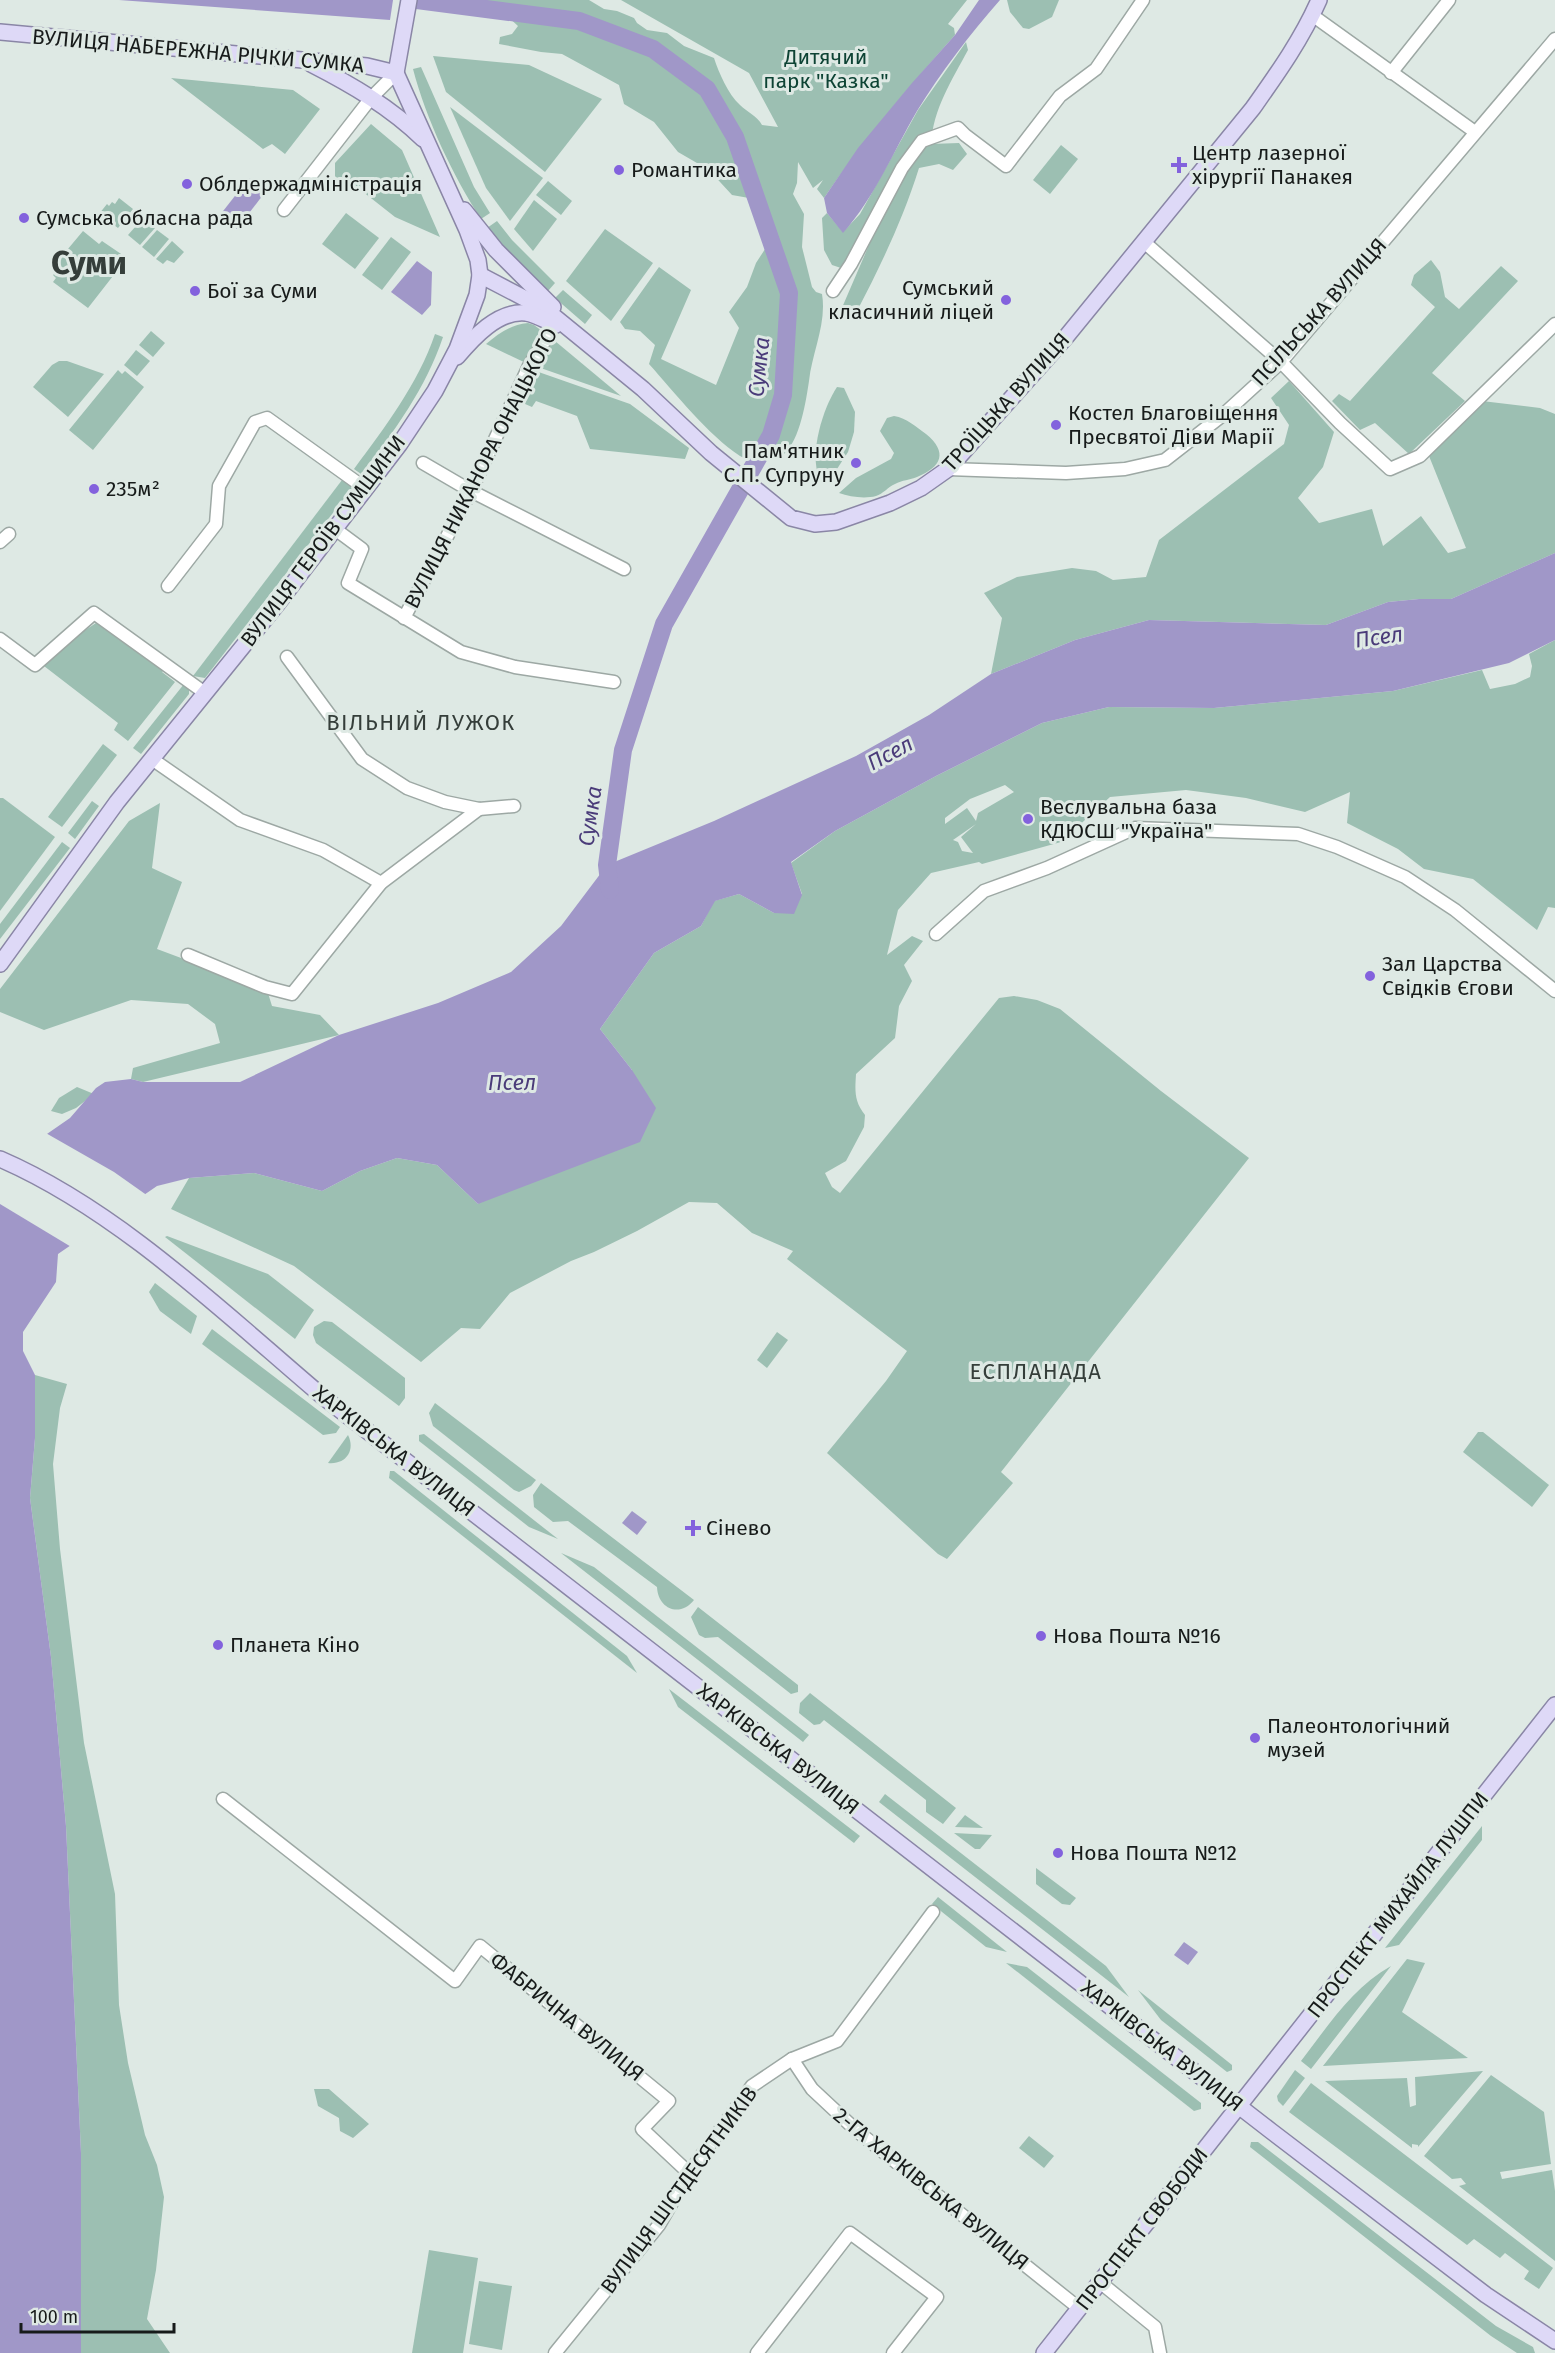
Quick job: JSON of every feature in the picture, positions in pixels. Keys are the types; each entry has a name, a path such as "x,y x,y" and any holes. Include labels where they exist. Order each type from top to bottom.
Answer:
{"main road":[{"path":"396,73 409,0"},
{"name":"ТРОЇЦЬКА ВУЛИЦЯ","path":"480,275 545,309 556,322 578,335 643,390 711,453 790,518 815,524 836,522 890,503 921,488 948,469 1066,337 1253,108 1281,68 1319,0"},
{"name":"ВУЛИЦЯ НАБЕРЕЖНА РІЧКИ СУМКА","path":"0,32 367,66 396,73"},
{"path":"303,60 371,98 403,120 429,145"},
{"name":"ВУЛИЦЯ ГЕРОЇВ СУМЩИНИ","path":"0,964 117,802 366,489 399,445 448,369 471,313 480,275 474,246 396,73"},
{"path":"450,194 496,250 569,322 578,335"},
{"path":"448,369 481,333 495,322 511,315 525,313 556,322"},
{"path":"0,1149 29,1172"},
{"name":"ХАРКІВСЬКА ВУЛИЦЯ","path":"0,1159 29,1172 85,1206 135,1242 219,1308 322,1396 1486,2295 1555,2341"},
{"name":"ПРОСПЕКТ МИХАЙЛА ЛУШПИ","path":"1240,2105 1555,1705"},
{"name":"ПРОСПЕКТ СВОБОДИ","path":"1044,2353 1240,2105"}],"street":[{"path":"833,291 852,264 902,168 922,141 958,128 1006,166 1060,96 1096,69 1143,0"},
{"path":"1391,73 1449,0"},
{"path":"1312,15 1475,132"},
{"name":"ПСІЛЬСЬКА ВУЛИЦЯ","path":"948,469 1066,473 1125,469 1165,459 1224,414 1281,362 1555,39"},
{"path":"284,210 371,98 396,73"},
{"path":"1144,242 1281,362 1348,431 1390,469 1424,452 1555,324"},
{"name":"ВУЛИЦЯ НИКАНОРА ОНАЦЬКОГО","path":"404,618 471,491 529,366 556,322"},
{"path":"168,586 216,524 219,486 255,422 267,417 366,489"},
{"path":"423,463 471,491 624,569"},
{"path":"334,529 362,549 348,583 461,652 515,667 614,682"},
{"path":"0,639 35,665 94,613 205,693"},
{"path":"287,657 362,759 407,788 445,802 479,809 514,806"},
{"path":"152,759 240,820 323,850 381,883"},
{"path":"188,955 265,987 292,994 381,883 479,809"},
{"path":"936,934 984,891 1047,868 1135,828 1298,834 1405,877 1455,910 1555,991"},
{"name":"ФАБРИЧНА ВУЛИЦЯ","path":"223,1799 455,1981 480,1946 669,2101 642,2130 689,2173"},
{"name":"ВУЛИЦЯ ШІСТДЕСЯТНИКІВ","path":"555,2353 659,2225 689,2173 752,2086 792,2059 837,2042 933,1912"},
{"name":"2-ГА ХАРКІВСЬКА ВУЛИЦЯ","path":"792,2059 812,2090 857,2131 1080,2309"},
{"path":"757,2353 850,2233 937,2298 893,2353"},
{"path":"1101,2283 1155,2327 1160,2353"}],"green space":[{"name":"Дитячий парк \"Казка\"","path":"458,0 589,0 604,9 617,11 634,18 647,30 667,33 684,46 714,58 724,83 743,108 762,125 778,127 749,73 621,0 967,0 948,24 954,28 955,35 887,114 824,198 817,189 823,180 813,188 798,162 797,183 793,194 804,214 802,247 812,287 816,292 822,294 823,305 801,420 790,448 782,456 769,459 746,458 728,447 692,413 649,364 655,345 640,331 625,329 620,322 659,267 691,290 661,359 716,385 739,328 729,312 747,287 756,263 767,246 772,230 761,205 749,198 732,195 709,170 678,152 654,122 624,104 619,85 562,54 499,44 500,37 512,34 518,26 497,11"},
{"path":"1007,0 1059,0 1052,17 1029,29 1023,28 1010,12"},
{"path":"966,42 968,50 939,107 931,144 959,143 967,154 953,170 939,164 919,168 891,241 857,311 841,310 872,238 841,268 832,265 824,250 822,218 827,213 843,232 860,214 918,110"},
{"path":"433,56 529,65 602,99 545,172 446,92"},
{"path":"421,67 474,187 490,213 481,219 460,184 433,127 413,69"},
{"path":"171,78 293,90 320,109 285,154 272,144 263,149"},
{"path":"450,107 543,178 510,221 486,188"},
{"path":"371,124 402,150 440,237 395,217 348,180 342,185 335,176 335,163"},
{"path":"1061,145 1078,159 1050,194 1033,180"},
{"path":"548,181 572,201 561,215 536,195"},
{"path":"119,198 133,209 118,228 99,214 107,204 109,206 112,202 115,204"},
{"path":"534,200 557,219 533,251 514,229"},
{"path":"346,213 379,238 355,269 322,244"},
{"path":"143,218 155,228 140,245 128,235"},
{"path":"497,221 512,240 555,283 548,291 502,247 487,228"},
{"path":"605,229 653,263 611,321 566,281"},
{"path":"157,230 169,239 154,257 142,247"},
{"path":"83,231 99,244 102,241 127,258 88,308 53,282 56,278 53,275 56,272 52,268"},
{"path":"391,237 411,252 382,290 362,275"},
{"path":"172,241 184,252 174,263 167,260 163,264 156,259"},
{"path":"1431,260 1440,272 1445,297 1459,309 1501,266 1518,281 1432,373 1465,401 1409,454 1375,423 1360,430 1332,401 1339,394 1350,401 1435,307 1411,285 1414,275"},
{"path":"563,290 592,315 585,324 555,298"},
{"path":"528,323 546,334 528,364 486,344 505,330"},
{"path":"151,331 165,343 153,357 139,345"},
{"path":"435,334 443,337 428,374 397,426 361,474 354,469 410,388"},
{"path":"549,336 621,396 532,365"},
{"path":"136,350 150,361 137,376 124,365"},
{"path":"59,361 67,361 104,374 68,417 33,387 52,365"},
{"path":"530,369 630,404 689,448 685,459 590,449 577,416 536,401 532,407 516,400"},
{"path":"118,370 122,374 125,371 144,387 93,450 69,430"},
{"path":"1289,381 1334,432 1323,467 1298,498 1319,523 1372,509 1383,546 1421,516 1448,553 1466,548 1427,451 1482,401 1540,408 1555,414 1555,553 1451,599 1388,602 1326,625 1149,620 1075,640 991,674 1002,618 984,593 1017,577 1072,568 1096,571 1113,580 1146,577 1159,540 1284,444 1289,425 1271,398"},
{"path":"837,387 844,388 855,412 854,432 848,452 837,469 819,477 816,456 819,431"},
{"path":"894,416 911,423 933,441 939,453 937,464 925,473 898,483 876,496 858,497 839,493 856,478 891,459 894,453 880,431 887,418"},
{"path":"342,480 353,487 205,678 193,676"},
{"path":"96,623 175,682 128,741 114,730 118,723 44,666 66,643"},
{"path":"1555,640 1555,908 1548,907 1537,930 1473,879 1424,869 1398,849 1347,823 1350,792 1305,812 1246,798 1186,790 1110,797 1061,842 982,864 979,862 931,873 898,910 887,955 912,936 923,941 904,965 912,981 899,1006 895,1038 856,1074 856,1096 865,1115 864,1127 846,1161 825,1173 832,1187 840,1193 999,998 1014,996 1037,1000 1060,1009 1161,1091 1249,1158 1001,1472 1013,1483 947,1559 938,1554 827,1453 886,1381 907,1351 787,1259 793,1251 752,1233 717,1203 689,1202 637,1231 571,1261 510,1293 480,1329 461,1328 421,1362 294,1266 171,1209 189,1178 254,1173 322,1191 360,1171 397,1158 437,1165 478,1204 632,1070 600,1029 654,953 701,926 714,901 739,894 774,913 802,894 791,863 835,831 936,776 1042,723 1109,707 1214,708 1393,691 1482,670 1490,689 1515,684 1530,677 1532,666 1529,654","holes":["1005,785 1014,792 978,813 976,821 967,808 945,824 945,818 970,799","976,824 961,837 973,853 962,851 958,842 953,840"]},
{"path":"184,684 189,687 189,694 141,754 133,748"},
{"path":"103,744 117,755 62,827 48,817"},
{"path":"0,798 55,837 0,911"},
{"path":"92,801 99,806 75,839 68,833"},
{"path":"160,803 152,868 182,882 157,949 267,990 272,1006 320,1015 339,1035 143,1082 131,1079 133,1068 220,1043 215,1024 188,1004 131,1000 44,1030 0,1012 0,989 129,821"},
{"path":"62,842 70,848 0,939 0,924"},
{"path":"77,1087 94,1094 76,1108 62,1114 51,1111 59,1098"},
{"path":"165,1237 268,1274 314,1310 295,1339"},
{"path":"155,1283 197,1316 191,1334 160,1311 149,1292"},
{"path":"324,1321 332,1322 405,1378 405,1398 399,1406 316,1343 313,1335 314,1327"},
{"path":"212,1329 340,1427 336,1433 323,1435 202,1344"},
{"path":"777,1332 788,1340 767,1368 757,1360"},
{"path":"35,1375 67,1384 60,1408 53,1464 60,1549 84,1743 115,1894 119,2005 128,2063 145,2135 157,2165 164,2197 156,2270 147,2319 170,2353 81,2353 81,2153 66,1826 51,1657 30,1498 35,1438"},
{"path":"435,1403 536,1480 531,1486 519,1492 514,1490 433,1426 429,1413"},
{"path":"1478,1432 1483,1432 1549,1485 1532,1507 1463,1452"},
{"path":"424,1434 558,1539 529,1527 419,1441 419,1435"},
{"path":"348,1435 351,1446 347,1456 339,1462 328,1463"},
{"path":"390,1471 394,1471 627,1656 637,1673 389,1478"},
{"path":"541,1483 694,1600 682,1609 676,1610 665,1606 658,1595 657,1587 568,1521 553,1522 534,1507 533,1495"},
{"path":"561,1553 594,1567 809,1735 803,1742"},
{"path":"698,1607 798,1685 798,1692 791,1694 718,1637 705,1638 699,1635 691,1617"},
{"path":"669,1689 860,1836 854,1843 678,1707"},
{"path":"810,1693 956,1808 943,1824 926,1812 926,1800 824,1720 814,1725 799,1713 800,1703"},
{"path":"885,1794 1106,1966 1129,1997 879,1802"},
{"path":"965,1815 983,1828 955,1827"},
{"path":"1482,1826 1482,1840 1399,1945 1385,1948"},
{"path":"954,1833 992,1835 980,1849 975,1849"},
{"path":"1036,1868 1076,1898 1070,1905 1062,1904 1036,1884"},
{"path":"938,1897 1007,1952 986,1947 932,1904"},
{"path":"1407,1959 1425,1963 1402,2012 1468,2058 1323,2066"},
{"path":"1006,1963 1027,1967 1201,2103 1201,2109 1194,2111"},
{"path":"1391,1966 1311,2069 1301,2061 1353,1996 1364,1985"},
{"path":"1138,1990 1232,2065 1232,2070 1227,2072 1161,2020"},
{"path":"1295,2070 1305,2078 1283,2106 1277,2096"},
{"path":"1483,2071 1418,2147 1412,2144 1412,2148 1325,2081 1407,2078 1410,2107 1416,2105 1415,2077"},
{"path":"1491,2075 1544,2112 1551,2164 1500,2172 1502,2179 1552,2170 1555,2191 1555,2261 1459,2186 1466,2184 1461,2178 1452,2179 1424,2156"},
{"path":"1311,2083 1553,2268 1539,2289 1524,2279 1529,2271 1505,2253 1500,2258 1474,2239 1467,2245 1289,2112"},
{"path":"314,2089 329,2089 369,2124 353,2138 340,2131 339,2118 318,2106"},
{"path":"1029,2136 1054,2156 1044,2168 1019,2148"},
{"path":"1251,2142 1258,2142 1496,2326 1533,2347 1535,2353 1517,2353 1491,2336 1250,2147"},
{"path":"429,2250 478,2258 463,2353 412,2353"},
{"path":"479,2281 512,2286 502,2350 469,2344"}],"water":[{"path":"119,0 393,0 390,20"},
{"path":"979,0 1000,0 936,82 917,111 865,205 843,233 827,213 824,198 858,148 955,35"},
{"path":"249,178 266,191 237,229 220,215"},
{"path":"417,261 432,272 431,305 422,315 391,292"},
{"name":"Псел","path":"1555,553 1555,640 1509,663 1393,691 1214,708 1109,707 1042,723 936,776 835,831 791,862 802,895 794,914 774,913 739,894 715,901 701,926 654,953 600,1029 632,1070 656,1108 640,1142 478,1204 437,1165 397,1158 360,1171 322,1191 254,1173 189,1178 157,1186 58,1254 56,1282 23,1332 23,1351 35,1375 35,1438 30,1498 51,1657 66,1826 81,2153 81,2353 0,2353 0,1177 44,1136 70,1118 96,1088 105,1082 131,1079 143,1082 240,1082 339,1035 438,1003 511,972 561,926 607,865 714,821 856,756 929,715 991,674 1075,640 1149,620 1326,625 1388,602 1451,599"},
{"path":"632,1511 647,1522 637,1535 622,1523"},
{"path":"1184,1942 1198,1952 1188,1965 1174,1955"}],"pier":[{"path":"44,1132 114,1172 148,1196 73,1248 0,1204 0,1173"}],"waterway":[{"name":"Сумка","path":"417,0 579,21 653,49 707,89 735,137 789,293 783,395 771,435 664,624 623,750 607,865 610,890"}],"place":[{"name":"Центр лазерної хірургії Панакея","path":"1179,165"},
{"name":"Романтика","path":"619,170"},
{"name":"Облдержадміністрація","path":"187,184"},
{"name":"Сумська обласна рада","path":"24,218"},
{"name":"Бої за Суми","path":"195,291"},
{"name":"Сумський класичний ліцей","path":"1006,300"},
{"name":"Костел Благовіщення Пресвятої Діви Марії","path":"1056,425"},
{"name":"Пам'ятник С.П. Супруну","path":"856,463"},
{"name":"235м²","path":"94,489"},
{"name":"Веслувальна база КДЮСШ \"Україна\"","path":"1028,819"},
{"name":"Зал Царства Свідків Єгови","path":"1370,976"},
{"name":"Сінево","path":"693,1528"},
{"name":"Нова Пошта №16","path":"1041,1636"},
{"name":"Планета Кіно","path":"218,1645"},
{"name":"Палеонтологічний музей","path":"1255,1738"},
{"name":"Нова Пошта №12","path":"1058,1853"}],"district":[{"name":"Суми","path":"89,263"},
{"name":"ВІЛЬНИЙ ЛУЖОК","path":"421,722"},
{"name":"ЕСПЛАНАДА","path":"1036,1371"}]}
